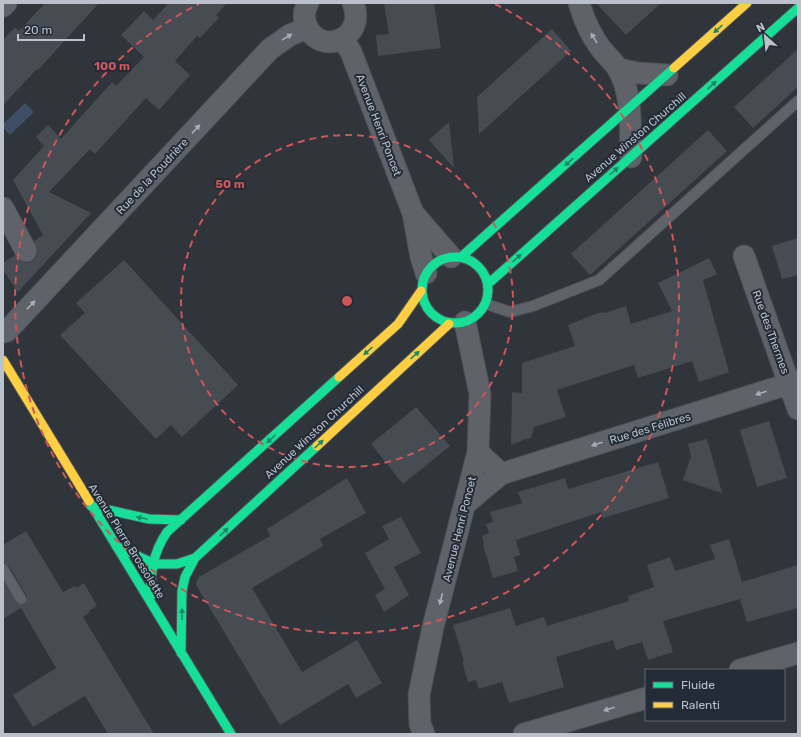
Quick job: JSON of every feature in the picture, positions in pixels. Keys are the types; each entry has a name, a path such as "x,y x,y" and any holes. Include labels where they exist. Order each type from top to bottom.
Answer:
{"street":[{"path":"3,6 6,3"},
{"path":"308,3 304,12 304,21 307,28 312,35 319,40 327,42 335,42 350,34 356,18 356,10 353,3"},
{"path":"579,3 586,24 601,49 618,69 626,88 630,108 631,157"},
{"path":"456,257 475,263 484,274 488,284 486,304 481,312 474,318 457,323 438,319 428,311 423,300 424,282 436,262 456,257 630,108 746,3"},
{"name":"Avenue Winston Churchill","path":"488,284 798,8"},
{"name":"Rue de la Poudrière","path":"3,332 7,331 61,275 270,49 290,35 307,28"},
{"name":"Avenue Henri Poncet","path":"343,39 354,58 413,213 424,282"},
{"path":"618,69 638,73 667,75"},
{"path":"3,208 26,251"},
{"name":"Avenue Henri Poncet","path":"413,213 456,257"},
{"name":"Rue des Thermes","path":"744,256 794,382 798,409"},
{"name":"Avenue Winston Churchill","path":"150,600 152,563 159,542 167,532 398,324 424,282"},
{"name":"Avenue Henri Poncet","path":"424,734 420,724 419,695 434,628 478,452 480,394 457,323"},
{"name":"Avenue Winston Churchill","path":"182,653 182,591 186,577 195,558 457,323"},
{"name":"Avenue Pierre Brossolette","path":"3,360 231,734"},
{"name":"Rue des Félibres","path":"465,504 501,474 794,382"},
{"path":"478,452 501,474"},
{"path":"91,506 149,519 181,520"},
{"name":"Avenue Winston Churchill","path":"116,546 155,564 177,564 195,558"},
{"path":"743,669 798,653"},
{"path":"524,734 645,698"}],"lane":[{"path":"486,304 510,312 533,306 599,280 798,101"},
{"path":"3,569 21,599"}],"water":[{"path":"25,103 34,112 10,135 3,128 3,124"}],"building":[{"path":"45,3 99,3 38,70 37,69 3,105 3,40 15,27 19,31"},
{"path":"169,3 227,3 216,15 219,18 200,38 197,36 175,61 190,75 159,110 146,98 95,154 90,149 49,192 91,213 18,292 3,270 3,263 15,255 20,261 26,263 32,261 36,258 38,252 34,241 43,235 13,180 44,146 36,137 48,125 61,139 112,82 116,86 144,57 121,35 144,11 153,20"},
{"path":"384,3 434,3 441,48 378,56 376,35 389,34"},
{"path":"596,3 661,3 626,35"},
{"path":"552,29 571,51 479,134 477,97"},
{"path":"798,49 798,87 753,128 734,107"},
{"path":"449,122 454,168 429,140"},
{"path":"708,130 727,151 590,275 571,254"},
{"path":"798,238 798,275 782,279 772,246"},
{"path":"709,258 717,274 703,280 729,372 699,382 692,361 638,378 634,365 557,390 566,417 534,427 531,438 511,445 512,392 522,393 522,363 575,346 568,325 595,314 605,313 626,306 631,324 672,311 658,283"},
{"path":"124,260 238,385 182,437 171,425 156,439 60,335 85,313 76,303"},
{"path":"416,407 450,446 403,484 371,444"},
{"path":"769,421 787,478 757,487 740,430"},
{"path":"707,439 722,493 683,480 691,456 688,444"},
{"path":"658,462 669,498 603,518 601,512 516,540 520,555 514,557 518,571 493,578 483,545 482,536 489,533 486,524 493,522 490,512 522,503 518,492 565,478 568,489"},
{"path":"347,478 366,513 320,539 323,546 252,588 302,672 357,640 382,683 356,698 348,684 280,725 196,585 197,581 199,577 270,536 267,529"},
{"path":"401,517 421,553 394,567 409,595 384,612 375,595 385,589 365,553 389,539 382,526"},
{"path":"26,531 63,592 75,586 76,588 84,583 97,606 83,617 154,734 108,734 85,696 33,727 13,695 56,668 21,608 3,619 3,582 18,604 24,605 27,596 9,566 3,563 3,545"},
{"path":"729,539 742,582 798,565 798,608 747,622 740,599 663,621 673,652 648,660 642,642 616,650 613,640 556,657 564,687 509,703 502,682 479,689 476,680 468,682 462,662 464,661 453,625 510,608 516,626 544,617 547,626 629,601 628,596 654,587 647,565 670,557 675,571 715,559 710,545"}],"traffic: fast":[{"path":"488,284 798,8"},
{"path":"461,257 674,68"},
{"path":"448,257 462,257 474,262 483,271 488,283 488,290 486,303 479,314 462,323 448,323 436,318 427,309 422,297 422,283 427,271 436,262 448,257"},
{"path":"150,599 155,556 167,532 339,377"},
{"path":"181,653 182,591 185,577 195,558 317,446"},
{"path":"89,501 231,734"},
{"path":"91,506 149,519 181,520"},
{"path":"116,546 155,564 177,564 195,558"}],"traffic: slow":[{"path":"674,68 747,3"},
{"path":"339,377 398,324 421,291"},
{"path":"317,446 449,324"},
{"path":"3,360 89,501"}]}
